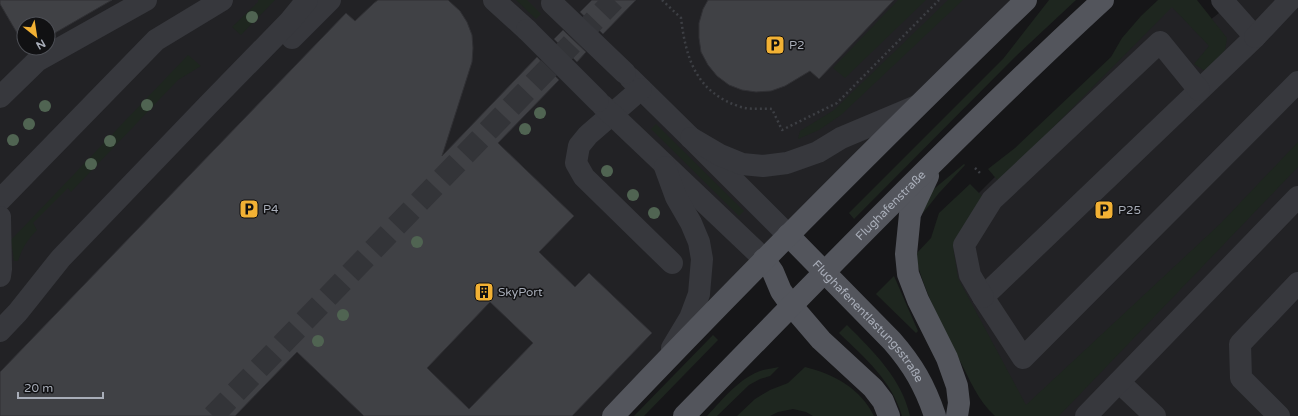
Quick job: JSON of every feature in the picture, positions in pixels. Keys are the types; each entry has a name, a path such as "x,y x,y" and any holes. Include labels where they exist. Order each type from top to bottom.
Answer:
{"main road":[{"path":"613,416 764,259 917,106 1026,0"},
{"name":"Flughafenstraße","path":"684,416 824,272 1047,51 1103,0"},
{"path":"951,146 926,179 910,214 906,254 908,274 918,300 947,358 957,386 959,403 957,416"},
{"name":"Flughafenentlastungsstraße","path":"788,235 902,352 923,384 935,416"},
{"path":"764,259 773,272 781,291 791,305 821,340 873,388 883,401 889,416"}],"street":[{"path":"0,97 36,61 146,0"},
{"path":"0,200 156,40 222,0"},
{"path":"0,331 18,312 61,258 290,21 307,0"},
{"path":"209,104 242,90 330,0"},
{"path":"494,0 764,259"},
{"path":"1222,0 1254,37"},
{"path":"983,297 1254,37 1290,0"},
{"path":"550,1 788,235"},
{"path":"1199,90 1160,42 992,200 964,245 970,275 1023,358 1298,82"},
{"path":"641,89 605,108 588,135 579,146 576,163 584,177 672,263"},
{"path":"691,138 720,155 742,164 763,166 787,163 818,152 841,138 917,106"},
{"path":"663,364 690,318 699,294 702,258 699,242 691,223 676,197 664,164"},
{"path":"1086,416 1298,197"},
{"path":"0,217 0,276"},
{"path":"1279,416 1241,378 1240,344 1298,283"},
{"path":"1119,382 1155,416"}],"path":[{"path":"662,0 681,18 684,38 690,59 700,79 717,96 743,107 772,109 782,130 836,103 939,0"}],"shaded area":[{"path":"0,0 1026,0 613,416 0,416"},
{"path":"258,0 275,0 241,35 232,27 258,2"},
{"path":"516,0 527,0 541,14 536,19"},
{"path":"898,0 926,0 845,78 833,68"},
{"path":"948,0 963,0 841,115 819,130 798,139 800,131 834,110"},
{"path":"1049,0 1076,0 1015,57 854,219 849,213 1003,59"},
{"path":"1158,0 1197,0 1227,38 1225,50 1205,71 1194,64 1209,46 1172,7 999,182 988,169 1015,148 1111,57 1122,38 1141,16"},
{"name":"P25","path":"1171,0 1204,25 1235,0 1298,0 1298,416 1026,416 951,281 948,243 973,199"},
{"path":"188,55 201,66 178,80 71,192 68,188 33,223 37,230 21,252 18,261 14,261 11,240"},
{"path":"656,124 744,211 739,216 651,129"},
{"path":"1298,142 1298,167 1059,416 995,416 989,410 974,389 940,321 923,282 915,255 931,238 939,213 970,184 983,197 953,246 958,278 1026,405 1221,223"},
{"path":"964,164 965,165 923,213 919,212 925,199 935,188"},
{"path":"894,276 918,331 916,333 876,294"},
{"path":"847,325 885,366 900,390 910,416 902,416 892,392 885,381 868,361 839,333"},
{"path":"713,335 718,340 644,416 634,416"},
{"path":"779,367 770,376 749,385 717,416 707,416 739,383 755,373"},
{"path":"805,367 836,378 846,384 862,398 874,416 813,416 806,412 793,409 778,412 770,416 737,416 755,399 770,390 788,383"}],"building":[{"path":"0,0 112,0 56,32 56,16 16,16 16,31 0,4"},
{"path":"378,0 448,0 460,11 467,22 472,35 472,62 442,156 537,57 559,80 498,143 574,216 539,252 575,287 589,273 652,333 572,416 364,416 297,352 235,416 0,416 0,372 346,13 355,21","holes":["490,302 533,343 469,409 427,368"]},
{"path":"592,0 636,0 603,34 580,12"},
{"name":"P2","path":"708,0 894,0 819,79 810,71 785,86 771,91 756,92 742,90 729,85 717,76 708,65 701,52 699,23 703,9"},
{"path":"563,30 586,52 577,62 554,39"}],"tunnel":[{"path":"213,416 614,0"}],"place":[{"name":"P2","path":"775,45"},
{"name":"P4","path":"249,209"},
{"name":"P25","path":"1104,210"},
{"name":"SkyPort","path":"484,292"}]}
